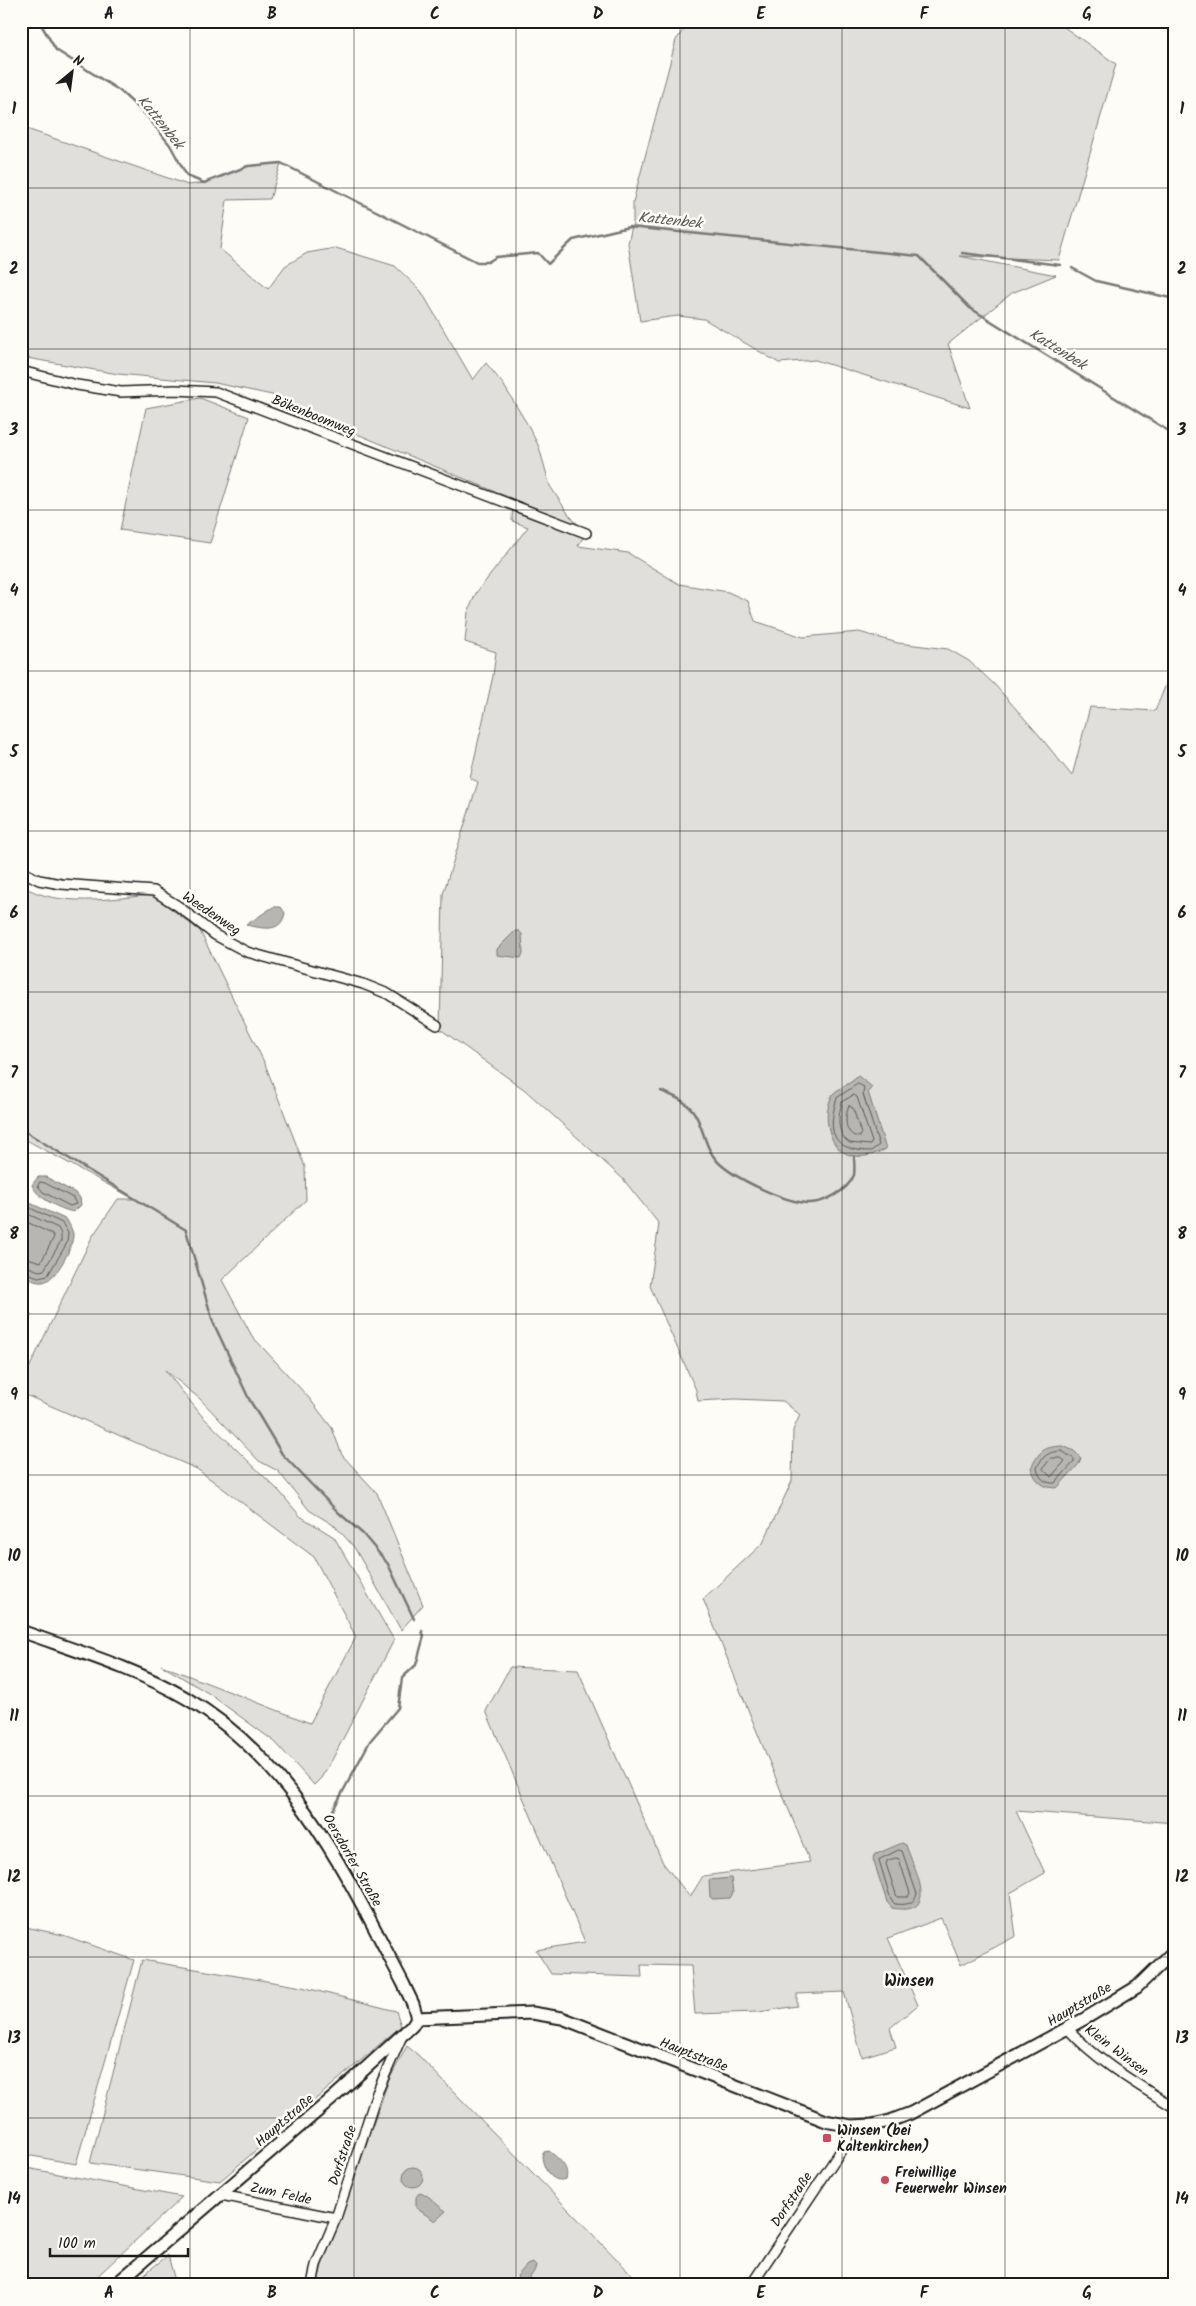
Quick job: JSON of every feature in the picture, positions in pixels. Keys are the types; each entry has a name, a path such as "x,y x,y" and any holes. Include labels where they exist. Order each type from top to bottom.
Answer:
{"street":[{"name":"Bökenboomweg","path":"21,371 77,385 121,392 175,390 216,392 586,533"},
{"name":"Weedenweg","path":"21,871 39,880 61,884 154,891 178,906 214,935 230,944 247,952 363,984 388,994 437,1025"},
{"name":"Oersdorfer Straße","path":"21,1631 146,1677 185,1697 219,1719 266,1761 306,1810 331,1847 403,1983 417,2018"},
{"name":"Hauptstraße","path":"115,2285 334,2097 402,2035 417,2018 532,2013 562,2018 803,2113 851,2126 890,2121 911,2113 1068,2029 1137,1987 1175,1950"},
{"name":"Klein Winsen","path":"1068,2029 1084,2046 1115,2070 1175,2108"},
{"name":"Dorfstraße","path":"315,2285 313,2280 316,2265 336,2218 378,2093 402,2035"},
{"name":"Dorfstraße","path":"751,2285 846,2143 851,2126"},
{"name":"Zum Felde","path":"220,2194 336,2218"}],"shaded area":[{"path":"690,21 1050,21 1057,22 1116,64 1059,260 959,256 1056,275 1012,293 948,344 970,408 815,360 779,363 704,319 678,316 640,321 628,243 633,222 633,202 676,40"},
{"path":"21,127 188,185 204,183 248,166 281,163 270,199 227,200 220,249 268,289 285,266 307,253 336,248 395,266 421,291 473,380 486,363 503,384 539,447 550,486 569,515 586,533 578,546 628,553 679,584 728,592 748,601 755,621 803,637 859,632 898,643 948,649 969,661 994,684 1072,776 1090,707 1155,711 1175,662 1175,1823 1016,1811 1045,1873 1010,1893 1016,1936 961,1965 941,1918 888,1938 918,2005 890,2028 896,2047 862,2057 844,1992 797,1994 797,2006 759,2012 695,2014 691,1966 641,1965 642,1977 551,1974 536,1950 585,1942 486,1711 510,1667 578,1670 663,1863 690,1897 703,1876 810,1862 703,1599 763,1543 792,1481 793,1430 800,1415 783,1401 735,1399 698,1401 696,1390 650,1286 659,1224 623,1179 525,1090 440,1029 443,894 478,782 470,778 493,676 496,652 465,642 468,612 476,593 528,527 512,521 513,499 338,426 272,395 215,383 118,374 21,357"},
{"path":"200,398 249,417 210,543 120,530 146,408"},
{"path":"21,885 51,897 68,900 153,895 200,931 265,1064 305,1167 306,1200 222,1280 252,1336 309,1398 332,1428 342,1455 377,1493 423,1605 401,1630 354,1547 335,1526 309,1510 278,1471 259,1461 200,1399 165,1370 202,1416 280,1492 300,1516 334,1537 394,1640 332,1760 321,1778 314,1785 275,1742 208,1693 161,1665 310,1723 356,1637 314,1557 197,1469 21,1393 21,1385 92,1237 118,1199 134,1199 21,1137"},
{"path":"21,1926 63,1935 134,1960 76,2164 21,2154"},
{"path":"142,1960 302,1987 396,2011 401,2026 220,2181 90,2163"},
{"path":"407,2046 418,2055 642,2285 320,2285 318,2281 325,2254 341,2217 388,2082"},
{"path":"21,2167 182,2197 88,2285 21,2285"},
{"path":"168,2255 176,2285 131,2285"}],"water":[{"path":"273,907 281,907 285,913 283,920 275,927 264,928 246,925"},
{"path":"515,931 519,931 522,934 523,953 521,958 497,955 497,949"},
{"path":"858,1076 872,1087 868,1092 886,1149 866,1156 849,1155 835,1145 827,1117 833,1094"},
{"path":"38,1177 46,1177 77,1194 81,1205 74,1212 50,1203 32,1185"},
{"path":"25,1203 30,1203 67,1220 73,1234 71,1246 63,1262 48,1280 43,1282 34,1281 21,1274 21,1206"},
{"path":"21,1299 29,1309 30,1319 21,1341"},
{"path":"1063,1446 1074,1451 1081,1458 1078,1465 1057,1488 1048,1487 1035,1477 1031,1468 1040,1453 1051,1447"},
{"path":"902,1843 906,1845 921,1889 921,1899 916,1905 907,1909 892,1908 887,1902 873,1859 874,1855"},
{"path":"731,1878 733,1893 730,1898 713,1899 710,1897 709,1880"},
{"path":"549,2151 565,2167 566,2179 556,2179 546,2170 542,2156 544,2152"},
{"path":"413,2167 420,2170 423,2177 420,2184 413,2187 406,2184 403,2177 406,2170"},
{"path":"420,2192 446,2211 435,2221 416,2208 416,2197"},
{"path":"532,2263 536,2265 534,2271 521,2284 517,2276 527,2265"}],"waterway":[{"name":"Kattenbek","path":"39,21 56,50 120,91 146,115 170,145 187,176 204,183 248,166 281,163 477,262 488,262 496,257 538,253 548,264 573,240 629,227 919,256 970,308 1175,435"},
{"path":"962,253 1060,265"},
{"path":"1072,268 1096,281 1175,299"},
{"path":"661,1091 689,1106 698,1120 710,1151 718,1162 747,1182 773,1194 797,1202 807,1203 827,1199 841,1191 851,1181 854,1175 854,1156"},
{"path":"21,1129 186,1230 213,1322 249,1399 282,1454 338,1512 363,1534 388,1564 414,1619"},
{"path":"333,1810 370,1741 398,1708 402,1678 416,1665 424,1636 422,1631"}],"place":[{"name":"Winsen (bei Kaltenkirchen)","path":"827,2138"},
{"name":"Freiwillige Feuerwehr Winsen","path":"885,2180"}],"district":[{"name":"Winsen","path":"909,1980"}]}
